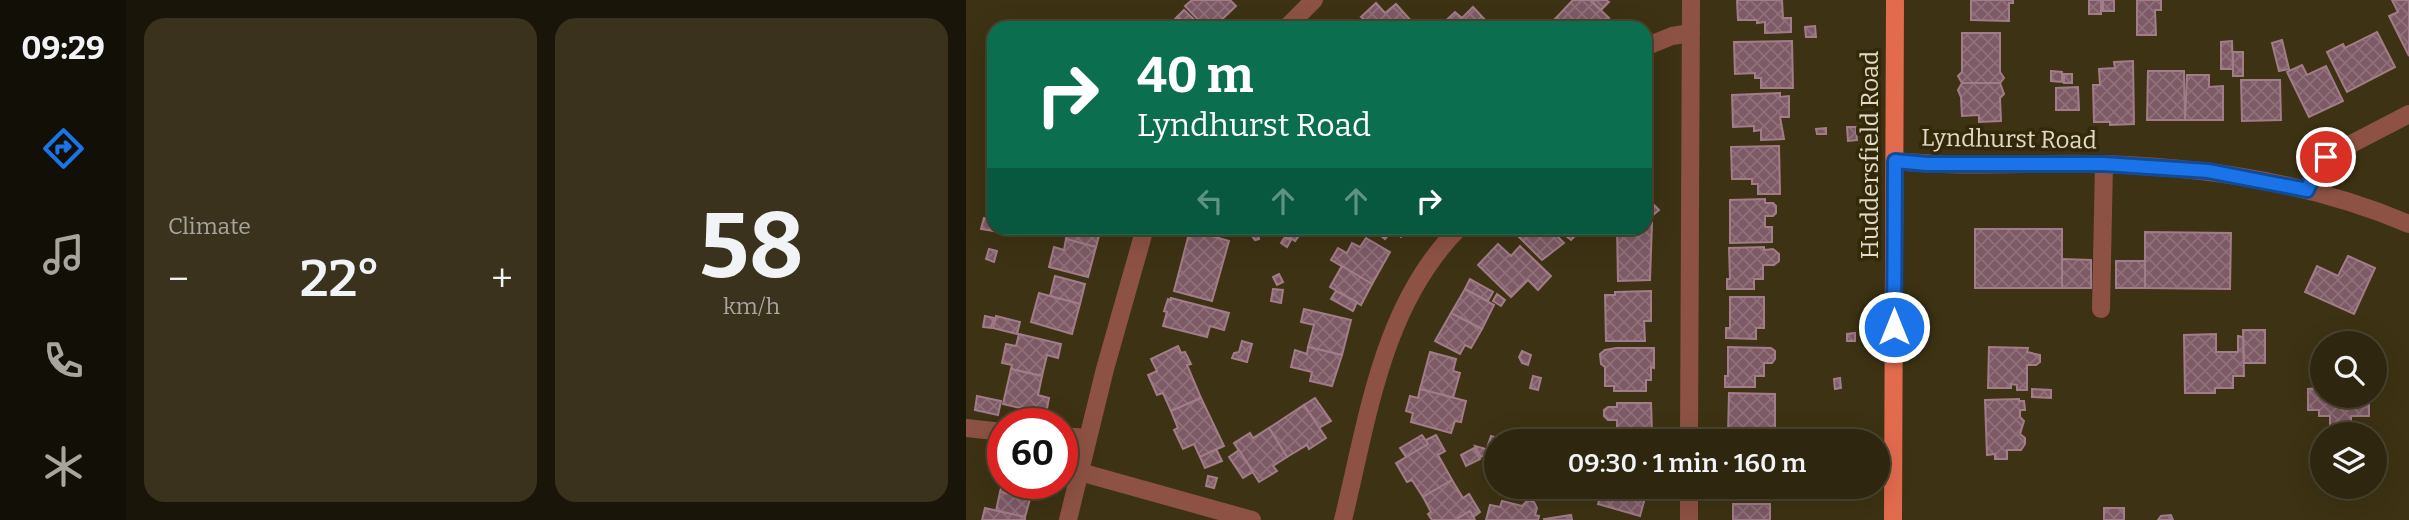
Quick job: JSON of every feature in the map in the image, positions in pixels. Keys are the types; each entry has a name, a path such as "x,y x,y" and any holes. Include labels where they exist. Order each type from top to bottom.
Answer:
{"main road":[{"name":"Huddersfield Road","path":"1893,520 1895,0"}],"street":[{"path":"1293,21 1314,0"},
{"path":"1689,429 1691,0"},
{"path":"1652,44 1672,36 1691,33"},
{"path":"2307,190 2317,167 2326,157 2409,114"},
{"name":"Lyndhurst Road","path":"1895,161 1927,164 2104,164 2208,171 2307,190 2377,211 2409,225"},
{"path":"2101,309 2104,164"},
{"path":"1068,520 1087,438 1143,235"},
{"path":"1343,520 1389,339 1418,281 1451,235"},
{"path":"966,428 987,430"},
{"path":"1078,437 1087,438"},
{"path":"1080,472 1252,520"},
{"path":"1689,499 1689,520"}],"building":[{"path":"1192,0 1230,0 1236,6 1220,21 1199,21 1185,6"},
{"path":"1573,0 1590,0 1609,18 1606,21 1554,20"},
{"path":"1590,0 1606,0 1609,2 1601,10"},
{"path":"1737,0 1782,0 1783,18 1791,18 1791,32 1765,33 1765,22 1738,20"},
{"path":"1971,0 2013,0 2013,3 2009,3 2009,21 1971,20"},
{"path":"2089,0 2101,0 2101,14 2089,14"},
{"path":"2103,0 2114,0 2114,11 2103,11"},
{"path":"2137,0 2161,0 2161,10 2155,10 2156,35 2137,35"},
{"path":"2392,0 2409,0 2409,56 2389,16 2398,12"},
{"path":"1376,3 1385,13 1396,4 1411,21 1364,21 1361,17"},
{"path":"1473,7 1486,21 1445,21 1455,12 1462,18"},
{"path":"1184,10 1196,21 1181,21 1177,17"},
{"path":"1815,26 1816,37 1806,37 1805,27"},
{"path":"2377,32 2395,67 2347,92 2327,52 2343,44 2345,48"},
{"path":"1962,33 2000,33 2000,72 2004,78 2000,83 1962,83 1958,76 1962,72"},
{"path":"2282,40 2289,69 2279,71 2272,43"},
{"path":"1792,41 1793,88 1761,88 1761,78 1755,78 1755,73 1735,74 1734,42"},
{"path":"2232,41 2233,69 2221,69 2221,42"},
{"path":"2233,52 2243,52 2243,76 2233,76"},
{"path":"2133,61 2134,124 2110,125 2110,122 2094,122 2093,85 2100,85 2099,69 2115,68 2114,62"},
{"path":"2302,65 2307,75 2326,66 2343,101 2309,117 2287,72"},
{"path":"2051,71 2062,72 2062,82 2051,81"},
{"path":"2148,71 2184,71 2185,120 2147,120"},
{"path":"2064,74 2072,74 2072,83 2064,83"},
{"path":"2187,75 2209,75 2209,87 2223,86 2223,120 2185,120"},
{"path":"2241,80 2280,80 2281,120 2242,121"},
{"path":"1962,83 2000,83 2004,94 2000,98 2001,121 1979,122 1979,115 1962,116 1958,90"},
{"path":"2078,87 2079,110 2056,110 2056,88"},
{"path":"1780,93 1780,97 1789,96 1789,117 1780,117 1784,139 1761,140 1761,130 1754,131 1754,126 1733,127 1732,95"},
{"path":"1847,127 1856,127 1857,140 1848,141"},
{"path":"1826,128 1826,134 1817,134 1816,129"},
{"path":"1779,146 1780,194 1758,194 1758,184 1752,184 1752,179 1732,179 1731,147"},
{"path":"1765,199 1765,203 1773,203 1776,206 1773,216 1765,216 1765,227 1772,227 1772,242 1730,243 1730,200"},
{"path":"1652,203 1659,210 1652,216"},
{"path":"984,218 987,219 987,230 981,229"},
{"path":"1975,229 2062,229 2062,288 1975,288"},
{"path":"2145,232 2231,233 2230,289 2145,288"},
{"path":"1067,235 1099,235 1096,247 1066,239"},
{"path":"1189,235 1208,235 1229,241 1212,301 1174,291"},
{"path":"1289,235 1299,235 1295,241"},
{"path":"1517,235 1560,235 1558,237 1564,243 1542,260"},
{"path":"1617,235 1652,235 1650,280 1618,281"},
{"path":"1285,237 1291,240 1287,247 1281,243"},
{"path":"1366,238 1390,252 1372,284 1331,260 1338,248 1347,253 1352,243 1360,247"},
{"path":"1066,239 1096,247 1088,277 1049,267 1054,247 1064,250"},
{"path":"1498,244 1511,256 1520,246 1551,276 1538,290 1528,280 1511,297 1478,265"},
{"path":"1764,247 1764,250 1773,249 1779,254 1779,261 1774,265 1763,265 1763,279 1754,279 1754,289 1727,289 1727,279 1730,279 1729,248"},
{"path":"989,249 997,251 994,262 986,259"},
{"path":"2348,256 2375,268 2354,314 2305,292 2317,266 2338,276"},
{"path":"2062,259 2091,260 2091,288 2062,288"},
{"path":"2116,261 2145,261 2145,288 2116,288"},
{"path":"1342,266 1372,284 1361,305 1330,287"},
{"path":"1279,274 1283,282 1277,285 1273,277"},
{"path":"1055,276 1085,284 1080,304 1050,296"},
{"path":"1470,279 1493,292 1488,301 1465,289"},
{"path":"1273,289 1283,290 1281,303 1271,301"},
{"path":"1465,289 1494,305 1482,329 1451,313"},
{"path":"1336,291 1357,302 1353,311 1331,299"},
{"path":"1651,291 1651,321 1644,321 1645,341 1606,341 1605,295 1615,295 1615,292"},
{"path":"1039,293 1080,304 1072,334 1031,322"},
{"path":"1497,294 1505,300 1501,306 1493,301"},
{"path":"1730,297 1764,297 1764,328 1756,328 1756,339 1726,338 1726,328 1730,328"},
{"path":"1168,299 1229,313 1224,330 1210,326 1207,337 1163,326 1167,312 1164,311"},
{"path":"1304,309 1351,320 1342,355 1308,347 1314,325 1301,322"},
{"path":"1451,313 1482,329 1471,348 1465,345 1460,354 1435,341"},
{"path":"985,316 994,318 991,328 983,327"},
{"path":"996,316 1020,322 1017,334 993,328"},
{"path":"2243,330 2265,330 2265,363 2244,363"},
{"path":"1855,333 1855,341 1847,341 1847,334"},
{"path":"1019,334 1061,344 1058,358 1047,355 1042,376 1011,369 1012,365 1002,363 1006,344 1016,346"},
{"path":"2216,334 2216,352 2238,352 2238,336 2243,337 2244,376 2233,376 2233,388 2215,388 2215,393 2185,393 2184,335"},
{"path":"1242,341 1252,344 1247,362 1232,358 1234,353 1239,352"},
{"path":"1178,346 1181,353 1185,352 1191,364 1187,365 1201,398 1171,411 1163,393 1157,395 1148,375 1157,371 1151,359"},
{"path":"1308,347 1342,355 1332,386 1310,381 1312,372 1291,367 1295,350 1307,354"},
{"path":"1728,347 1771,348 1775,351 1775,359 1772,363 1764,363 1764,376 1755,376 1755,387 1725,387 1725,376 1728,376"},
{"path":"1989,347 2028,348 2027,352 2040,355 2040,362 2027,365 2027,390 2017,390 2017,385 2011,384 2011,388 1988,388"},
{"path":"1616,348 1654,348 1654,368 1651,367 1651,380 1646,380 1646,391 1614,391 1614,386 1605,386 1605,367 1601,364 1600,354"},
{"path":"1522,351 1531,355 1528,365 1522,363 1519,357"},
{"path":"1430,352 1456,359 1453,371 1460,373 1453,398 1420,389"},
{"path":"1011,369 1042,376 1038,395 1049,398 1047,408 1020,408 1003,404"},
{"path":"1533,376 1541,378 1538,390 1530,388"},
{"path":"1840,378 1841,388 1835,389 1834,379"},
{"path":"1420,389 1466,401 1461,422 1455,421 1451,433 1411,422 1413,413 1406,411 1410,396 1418,398"},
{"path":"2032,389 2051,390 2051,398 2032,397"},
{"path":"2308,389 2310,408 2369,408 2369,416 2351,416 2351,422 2330,422 2330,416 2319,416 2319,410 2308,410"},
{"path":"1729,393 1775,394 1775,429 1728,429"},
{"path":"977,396 1001,401 1000,408 987,408 987,413 975,410"},
{"path":"1201,398 1224,446 1200,457 1194,444 1183,449 1174,430 1178,428 1171,411"},
{"path":"1315,398 1331,421 1319,428 1304,405"},
{"path":"1985,400 2024,401 2025,410 2020,410 2020,417 2024,421 2020,434 2025,438 2025,444 2021,450 2007,450 2007,459 1995,459 1995,454 1987,455"},
{"path":"1617,403 1651,403 1652,429 1617,429 1617,420 1608,420 1604,416 1604,410 1617,407"},
{"path":"1304,405 1326,438 1309,449 1307,445 1287,457 1269,428"},
{"path":"1269,428 1287,457 1273,466 1277,471 1259,482 1234,443 1250,433 1253,438"},
{"path":"1422,435 1428,444 1406,457 1400,448"},
{"path":"1436,435 1445,451 1438,455 1452,480 1423,497 1412,480 1407,482 1396,463 1428,444 1426,440"},
{"path":"1475,446 1484,448 1484,456 1481,457"},
{"path":"1474,448 1480,459 1466,466 1461,455"},
{"path":"1216,449 1222,461 1205,468 1200,457"},
{"path":"1239,450 1253,472 1243,478 1229,457"},
{"path":"1208,476 1217,478 1214,488 1206,486"},
{"path":"1452,480 1463,498 1469,494 1480,512 1473,517 1470,511 1455,520 1432,520 1423,497"},
{"path":"999,499 1030,499 1025,517 996,511"},
{"path":"1600,499 1645,499 1640,516 1598,504"},
{"path":"1528,500 1534,502 1537,508 1535,515 1539,516 1538,520 1486,520 1490,505 1500,507 1502,501 1522,506"},
{"path":"1733,504 1770,504 1770,520 1733,520"},
{"path":"985,508 1025,517 1025,520 982,520"},
{"path":"2104,508 2124,508 2124,520 2104,520"},
{"path":"1470,511 1475,520 1455,520"},
{"path":"1571,515 1572,520 1544,520 1544,519"},
{"path":"2171,515 2173,520 2158,520 2161,516"}],"route":[{"path":"1894,327 1895,161 1927,164 2104,164 2208,171 2307,190 2317,167 2326,157"}]}
